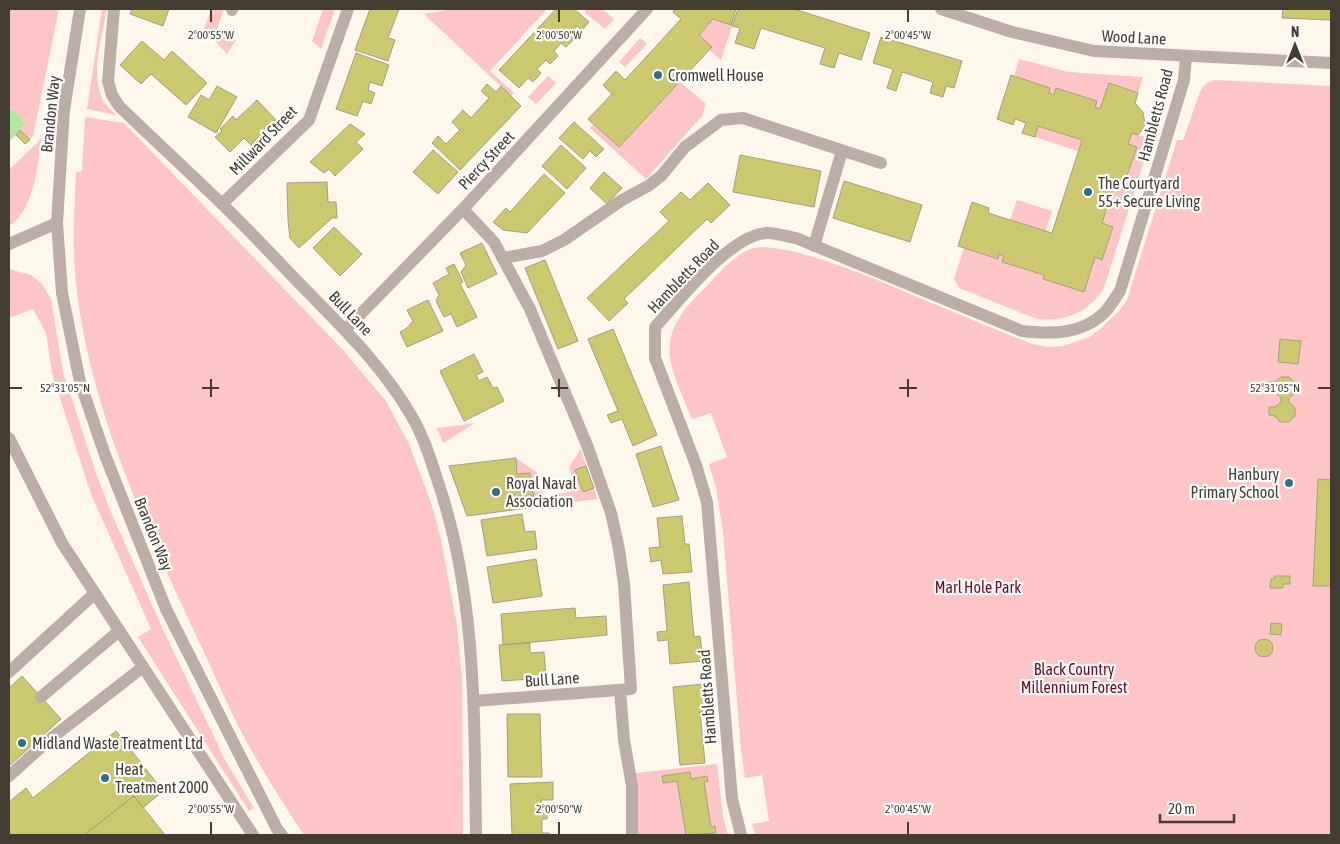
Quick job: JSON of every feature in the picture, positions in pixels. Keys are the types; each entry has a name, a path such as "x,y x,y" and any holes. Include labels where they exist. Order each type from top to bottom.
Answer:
{"street":[{"name":"Brandon Way","path":"80,9 64,110 57,223 62,293 78,373 106,455 166,609 277,829 282,835"},
{"name":"Bull Lane","path":"114,9 108,81 112,95 119,106 222,204 374,361 411,415 430,457 447,507 459,558 470,628 474,701 476,835"},
{"name":"Millward Street","path":"222,204 309,120 348,9"},
{"name":"Piercy Street","path":"345,330 463,209 647,9"},
{"name":"Wood Lane","path":"941,9 1012,32 1094,51 1331,63"},
{"name":"Hambletts Road","path":"741,835 732,799 707,502 696,465 655,358 656,327 718,260 745,238 766,233 796,238 1022,331 1046,334 1066,332 1088,326 1104,313 1120,290 1184,80 1186,56"},
{"path":"503,258 542,251 564,240 622,200 648,186 661,176 685,147 722,120 743,118 881,163"},
{"path":"814,246 842,151"},
{"path":"463,209 494,242 530,309 551,355 587,445 611,513 624,584 626,690 624,740 632,786 632,835"},
{"path":"9,244 57,223"},
{"path":"9,438 62,543 251,834"},
{"path":"9,672 94,594"},
{"path":"41,697 119,631"},
{"path":"9,776 49,740 143,667"},
{"name":"Bull Lane","path":"474,701 626,690"}],"green space":[{"path":"9,9 59,9 33,136 30,140 20,130 26,125 12,109 9,110"},
{"path":"102,9 107,9 98,55 97,78 103,100 116,115 87,109"},
{"path":"211,9 224,9 216,33 236,40 227,54 204,29"},
{"path":"323,9 335,9 321,49 312,41"},
{"path":"452,9 547,9 490,71 514,93 511,96 424,14"},
{"path":"587,9 602,9 614,19 605,29 584,12"},
{"path":"713,19 732,26 721,60 709,50 699,35"},
{"path":"640,38 647,44 625,67 619,62"},
{"path":"1019,59 1069,72 1143,77 1138,93 1109,83 1100,109 1056,88 1054,95 1049,93 1050,88 1014,77"},
{"path":"548,76 556,83 536,104 528,97"},
{"name":"Marl Hole Park","path":"1212,81 1331,86 1331,480 1318,479 1314,586 1331,586 1331,835 756,835 752,824 769,821 762,775 745,778 723,532 716,487 709,464 727,457 711,413 692,419 677,383 670,353 675,325 685,310 737,256 751,249 766,247 812,256 839,265 1032,344 1049,347 1063,346 1089,337 1118,312 1127,300 1177,140 1183,140 1200,92 1206,84","holes":["1280,339 1301,341 1298,364 1278,362","1281,377 1289,377 1295,383 1295,393 1289,398 1289,402 1295,408 1295,416 1280,422 1275,416 1269,415 1269,407 1275,407 1281,402 1281,398 1275,392 1269,392 1269,382 1275,382"]},
{"path":"680,82 706,104 702,116 646,179 590,128 593,124 619,147"},
{"path":"85,117 124,123 343,350 386,401 409,444 431,503 440,535 457,625 462,679 463,835 304,835 245,739 174,589 138,507 107,423 94,380 84,336 74,262 76,172 82,171"},
{"path":"1038,126 1082,140 1078,151 1035,137"},
{"path":"1132,133 1151,139 1104,288 1091,304 1083,310 1066,317 1047,320 1037,319 959,288 954,279 964,248 998,259 999,254 1004,256 1003,262 1044,275 1043,279 1084,292 1095,257 1102,259 1113,227 1102,223 1116,179 1126,182 1137,147 1128,144"},
{"path":"42,138 30,198 25,209 9,226 9,170"},
{"path":"1017,200 1052,211 1046,231 1010,220"},
{"path":"9,269 31,275 42,284 51,299 63,372 110,510 160,623 225,760 254,808 249,811 138,637 151,629 91,494 52,373 46,333 33,309 9,318"},
{"path":"475,423 443,443 437,428"},
{"path":"581,449 586,466 576,470 583,492 594,488 597,499 535,507 530,473 517,474 516,458 536,472 544,498 575,490 569,467"},
{"path":"717,764 723,816 728,835 702,835 716,833 715,826 711,827 704,782 708,781 707,776 691,779 689,772 662,776 663,783 677,781 686,835 638,835 636,773"}],"shaded area":[{"path":"12,109 26,124 11,140 9,138 9,110"}],"building":[{"path":"132,9 169,9 163,26 130,14"},
{"path":"370,9 399,9 388,38 395,40 388,61 355,50"},
{"path":"556,9 574,9 589,22 582,30 577,26 569,35 574,39 566,47 561,43 554,51 558,56 550,64 546,60 537,69 541,73 533,82 528,78 519,88 499,70"},
{"name":"Cromwell House","path":"675,9 736,9 731,25 713,19 699,35 712,47 619,147 588,119 612,94 603,85 616,71 625,80 681,19 673,12"},
{"path":"738,9 794,9 870,33 861,60 839,53 834,68 820,64 825,48 761,28 754,49 735,43 740,28 732,26"},
{"path":"1283,9 1331,9 1331,20 1282,18"},
{"path":"881,37 962,61 954,88 946,86 943,97 930,93 933,82 902,72 896,91 887,88 893,69 873,63"},
{"path":"142,41 164,60 172,51 207,83 186,105 151,74 141,84 120,65"},
{"path":"356,53 389,65 382,86 370,82 368,90 375,93 371,104 363,101 357,116 336,109"},
{"name":"The Courtyard 55+ Secure Living","path":"1011,75 1050,88 1049,93 1054,95 1056,88 1097,101 1095,107 1100,109 1109,83 1138,93 1135,103 1143,112 1145,124 1138,135 1132,133 1128,144 1137,147 1125,182 1116,179 1102,223 1113,227 1102,260 1095,257 1084,292 1043,279 1044,275 1002,262 1004,256 999,254 998,259 958,246 972,202 989,208 988,213 1052,233 1082,140 1038,126 1035,137 1022,133 1026,123 1015,119 1013,125 997,119"},
{"path":"487,84 496,92 501,86 521,106 460,170 432,143 438,136 446,144 460,130 452,122 463,110 471,118 489,98 481,91"},
{"path":"217,86 237,97 216,133 188,117 201,95 209,100"},
{"path":"257,100 279,123 268,133 265,130 251,145 244,138 230,152 215,137 233,116 236,120"},
{"path":"574,122 604,149 596,157 590,151 583,159 559,138"},
{"path":"350,124 365,134 356,142 363,149 335,176 329,169 324,173 310,162"},
{"path":"20,130 30,140 25,144 16,135"},
{"path":"561,145 586,168 567,189 542,166"},
{"path":"433,150 458,172 438,194 413,172"},
{"path":"740,155 821,171 814,207 733,192"},
{"path":"604,172 622,188 607,204 590,188"},
{"path":"544,174 565,193 527,233 503,230 493,222 506,208 510,212"},
{"path":"844,181 922,205 910,242 833,218"},
{"path":"327,182 328,202 336,202 337,218 332,218 299,248 290,238 287,183"},
{"path":"708,183 730,205 711,223 707,219 624,299 628,303 609,321 587,298 669,221 660,212 681,192 690,200"},
{"path":"334,227 362,254 340,276 313,248"},
{"path":"482,243 497,274 468,288 461,272 466,265 460,253"},
{"path":"545,260 578,341 558,349 525,268"},
{"path":"454,264 463,282 460,284 477,317 457,327 451,314 444,317 436,301 439,295 433,283 449,274 446,268"},
{"path":"428,300 443,331 407,347 400,332 413,321 407,310"},
{"path":"613,329 657,435 633,446 622,419 611,423 607,415 618,411 588,339"},
{"path":"1280,339 1301,341 1298,364 1278,362"},
{"path":"474,354 483,372 476,375 479,381 487,377 493,388 497,387 504,401 464,421 440,371"},
{"path":"1281,377 1289,377 1295,383 1295,393 1289,398 1289,402 1295,408 1295,416 1289,422 1280,422 1275,416 1269,415 1269,407 1275,407 1281,402 1281,398 1275,392 1269,392 1269,382 1275,382"},
{"path":"661,446 679,500 653,507 636,454"},
{"name":"Royal Naval Association","path":"516,458 517,474 530,473 535,507 467,516 449,466"},
{"path":"586,466 594,488 583,492 575,470"},
{"name":"Hanbury Primary School","path":"1318,479 1331,480 1331,586 1313,586"},
{"path":"522,514 525,532 535,531 537,549 487,556 481,520"},
{"path":"682,516 685,544 689,544 692,572 663,574 661,560 651,562 649,548 660,547 657,518"},
{"path":"536,559 542,596 493,603 487,567"},
{"path":"1274,576 1290,576 1290,584 1283,584 1283,588 1270,588 1271,579 1274,579"},
{"path":"689,582 694,637 700,636 703,661 670,664 668,640 658,641 657,632 667,631 663,585"},
{"path":"575,608 576,618 606,616 607,635 503,645 501,614"},
{"path":"1271,623 1282,624 1281,635 1270,634"},
{"path":"1264,639 1270,642 1273,648 1270,654 1264,657 1258,654 1255,648 1258,642"},
{"path":"530,643 530,653 544,652 546,678 502,681 499,645"},
{"name":"Midland Waste Treatment Ltd","path":"22,676 61,719 9,766 9,688"},
{"path":"703,684 706,711 700,712 705,763 680,765 673,687"},
{"path":"507,714 540,714 542,777 508,777"},
{"name":"Heat Treatment 2000","path":"116,731 163,791 143,808 134,796 84,835 9,835 9,802 26,788 33,798"},
{"path":"690,772 691,779 707,776 708,781 704,782 711,827 715,826 716,833 686,835 677,781 663,783 662,776"},
{"path":"553,782 553,800 541,800 542,809 547,809 547,819 542,819 542,833 549,833 549,835 512,835 510,784"},
{"path":"134,796 165,835 84,835"}],"place":[{"name":"Cromwell House","path":"658,75"},
{"name":"The Courtyard 55+ Secure Living","path":"1088,192"},
{"name":"Hanbury Primary School","path":"1289,483"},
{"name":"Royal Naval Association","path":"496,492"},
{"name":"Midland Waste Treatment Ltd","path":"22,743"},
{"name":"Heat Treatment 2000","path":"105,778"}],"park label":[{"name":"Black Country Millennium Forest","path":"1074,678"}]}
